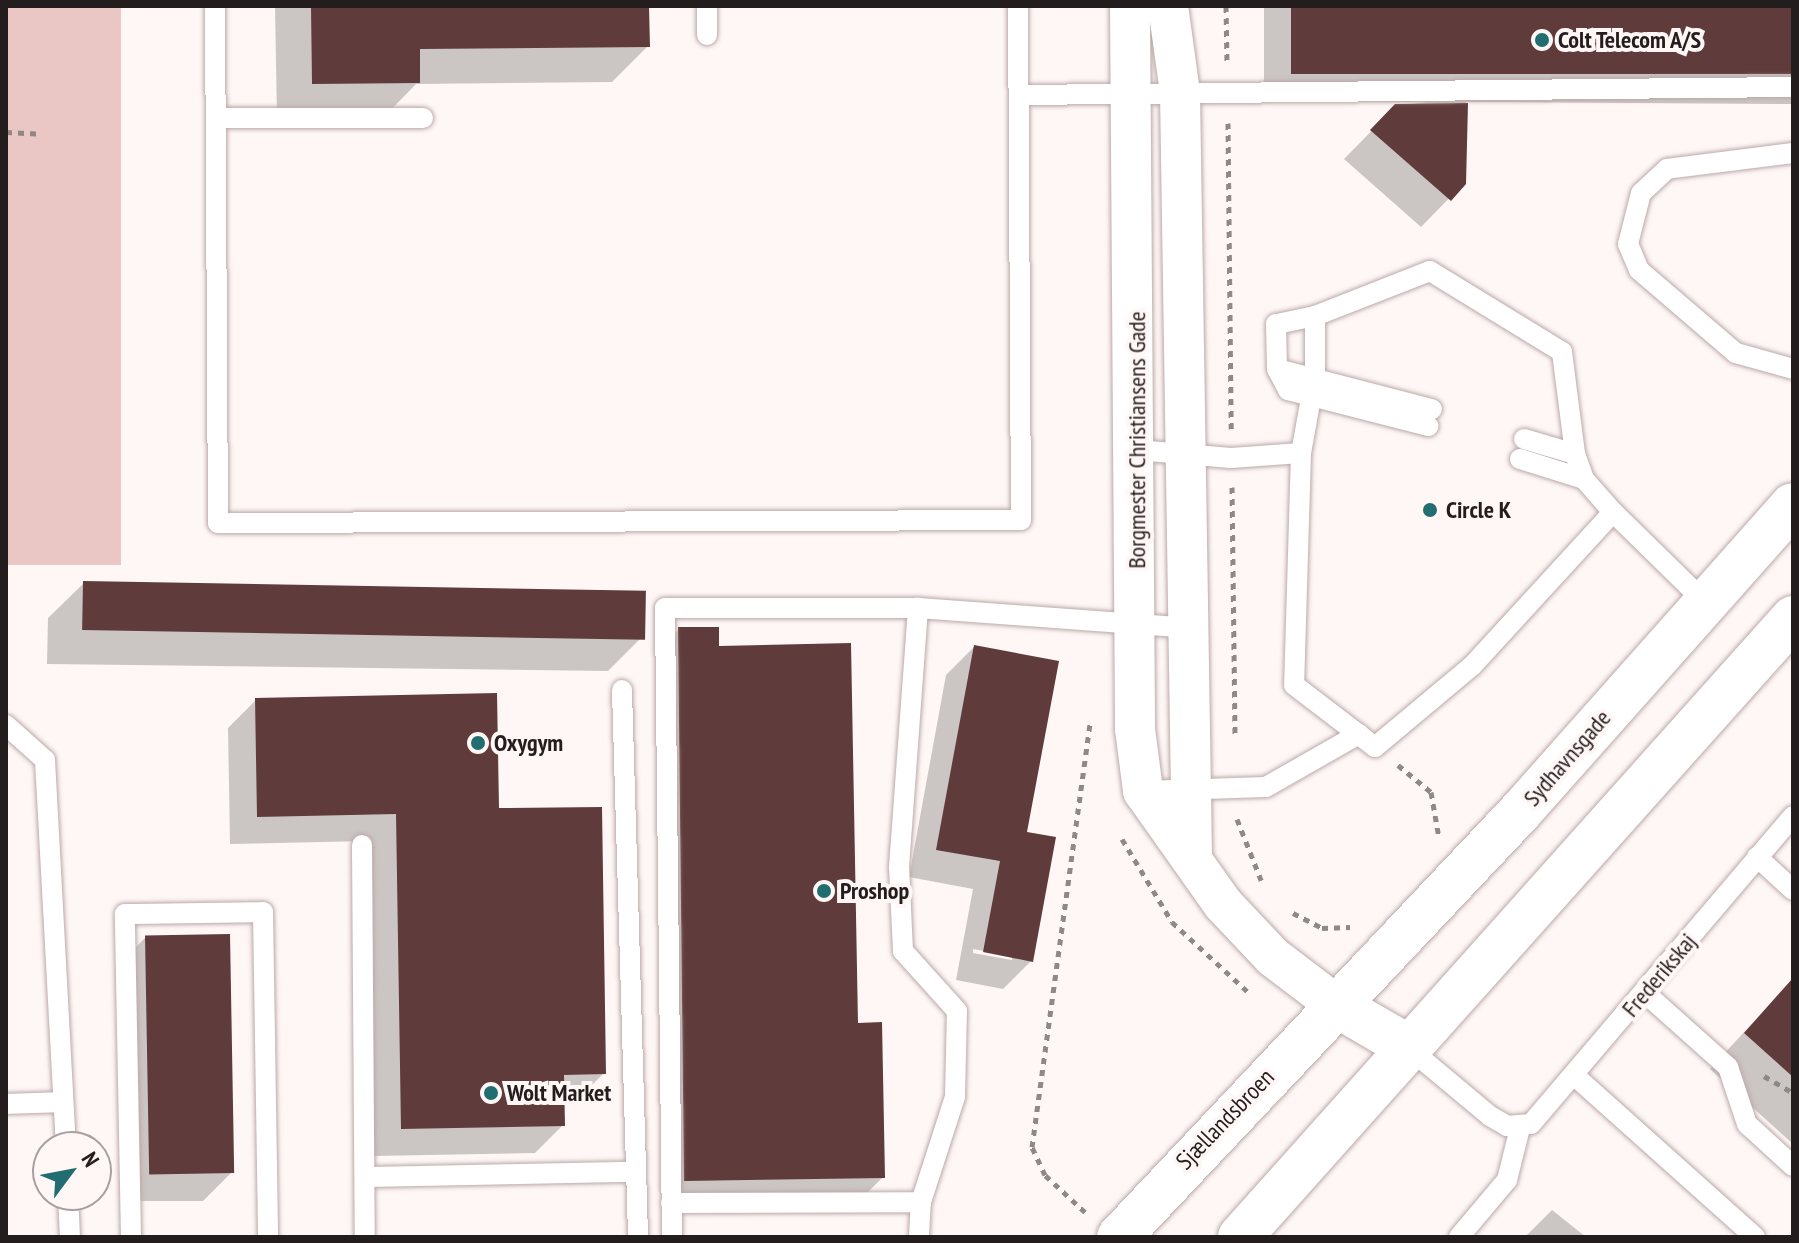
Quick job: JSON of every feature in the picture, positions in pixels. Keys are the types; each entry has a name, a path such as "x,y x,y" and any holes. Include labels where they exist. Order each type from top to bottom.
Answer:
{"street":[{"name":"Borgmester Christiansens Gade","path":"1130,6 1134,92 1136,625 1143,791"},
{"name":"Borgmester Christiansens Gade","path":"1168,6 1180,93 1188,628 1216,790 1192,857"},
{"name":"Sydhavnsgade","path":"1336,1005 1793,505"},
{"path":"1240,1237 1405,1045 1793,618"},
{"path":"1143,791 1244,927 1336,1005 1405,1045"},
{"name":"Sjællandsbroen","path":"1106,1228 1336,1005"}],"lane":[{"path":"215,6 218,523 1021,520 1018,6"},
{"path":"707,6 707,35"},
{"path":"1019,95 1134,92 1299,95 1728,84 1793,87"},
{"path":"216,118 423,118"},
{"path":"1793,153 1667,169 1641,193 1628,244 1639,270 1736,353 1793,369"},
{"path":"1430,418 1313,385 1288,390 1277,369 1276,324 1315,316 1430,271 1562,352 1575,454 1584,479 1613,512 1705,602"},
{"path":"1315,316 1313,385 1301,453 1294,685 1375,747 1472,666 1613,512"},
{"path":"1575,454 1522,449 1584,479"},
{"path":"1137,450 1231,458 1301,453"},
{"path":"672,1237 665,608 918,608 1188,628"},
{"path":"918,608 899,867 903,951 957,1011 955,1097 921,1202 919,1237"},
{"path":"622,690 638,1237"},
{"path":"6,725 45,760 65,1131"},
{"path":"1143,791 1266,787 1359,734"},
{"name":"Frederikskaj","path":"1520,1128 1576,1077 1793,816"},
{"path":"362,845 365,1237"},
{"path":"1757,857 1793,890"},
{"path":"131,1237 125,914 263,912 268,1237"},
{"path":"1644,992 1728,1067 1747,1124 1793,1166"},
{"path":"1405,1045 1490,1116 1520,1128 1507,1180 1459,1237"},
{"path":"1576,1077 1755,1237"},
{"path":"6,1104 63,1102"},
{"path":"365,1177 636,1172"},
{"path":"671,1203 921,1202"},
{"path":"69,1211 70,1237"}],"path":[{"path":"1226,6 1231,458 1216,790 1244,849 1270,891"},
{"path":"6,132 41,134"},
{"path":"1092,708 1032,1147 1045,1175 1106,1228"},
{"path":"1375,747 1431,792 1435,832 1447,849"},
{"path":"1284,907 1322,928 1362,922"}],"shaded area":[{"path":"6,6 121,6 121,565 6,565"}],"building":[{"path":"311,6 649,6 650,47 420,49 420,83 312,84"},
{"name":"Colt Telecom A/S","path":"1291,6 1793,6 1793,74 1291,74"},
{"path":"1468,103 1466,184 1451,201 1370,130 1395,104"},
{"path":"83,581 646,591 645,640 82,630"},
{"path":"678,627 719,627 719,646 851,643 858,1023 882,1022 885,1178 684,1181"},
{"path":"974,645 1059,661 1027,832 1056,837 1033,962 983,952 1000,861 936,850"},
{"path":"497,693 499,808 602,807 606,1074 564,1075 565,1126 401,1129 396,814 257,817 255,698"},
{"path":"230,934 234,1173 149,1174 145,935"},
{"path":"1793,978 1793,1077 1744,1033"}],"place":[{"name":"Colt Telecom A/S","path":"1542,40"},
{"name":"Circle K","path":"1430,510"},
{"name":"Oxygym","path":"478,743"},
{"name":"Proshop","path":"824,891"},
{"name":"Wolt Market","path":"491,1093"}]}
